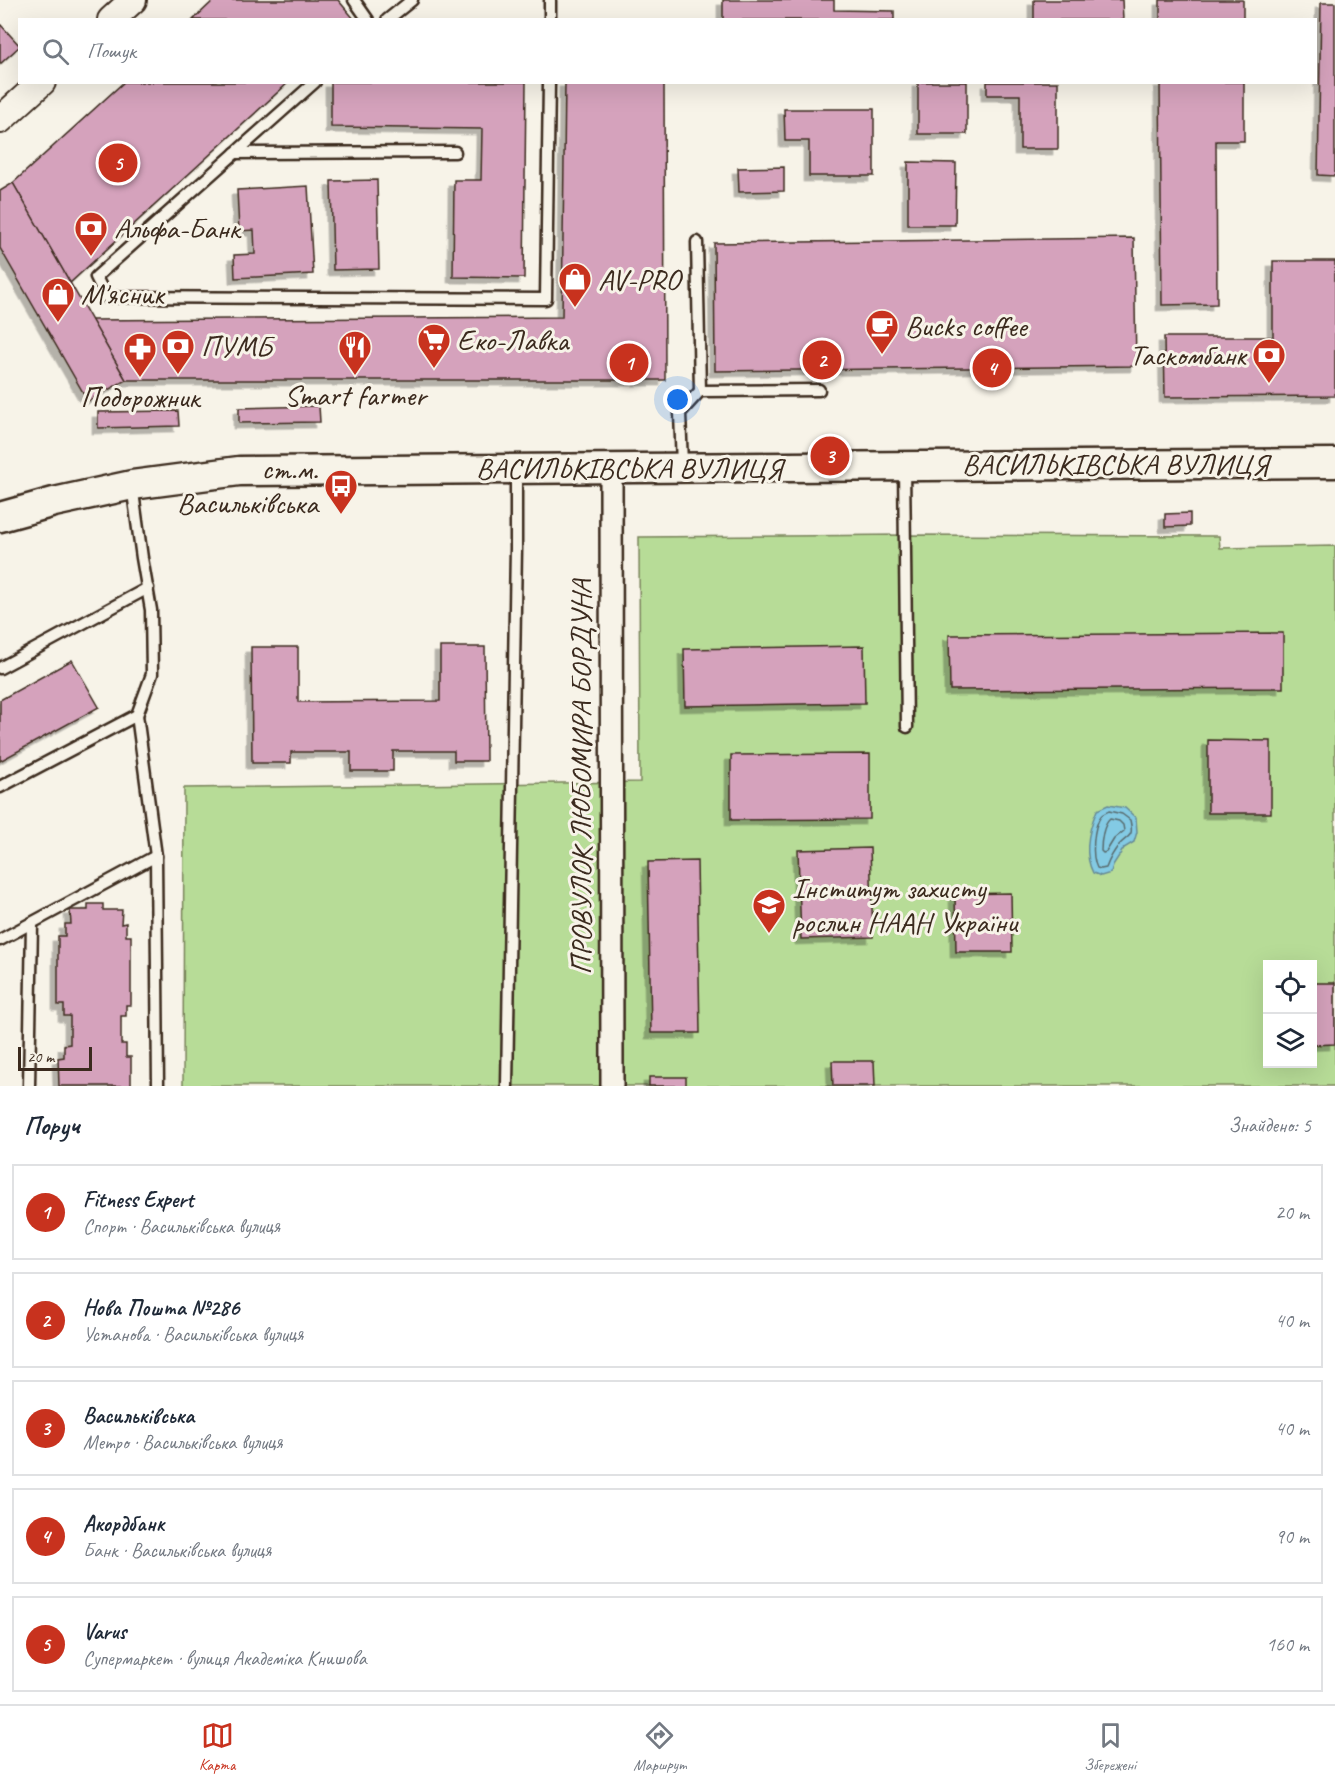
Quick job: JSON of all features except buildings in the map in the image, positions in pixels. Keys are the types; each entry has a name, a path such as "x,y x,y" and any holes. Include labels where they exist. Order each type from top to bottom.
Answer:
{"main road":[{"name":"ВАСИЛЬКІВСЬКА ВУЛИЦЯ","path":"0,517 54,502 132,485 239,471 1335,462"}],"street":[{"path":"113,18 133,0"},
{"path":"0,120 40,84"},
{"name":"ПРОВУЛОК ЛЮБОМИРА БОРДУНА","path":"611,469 612,1086"}],"lane":[{"path":"354,0 367,18"},
{"path":"390,18 412,0"},
{"path":"550,0 550,18"},
{"path":"313,84 96,277 106,297 546,298 549,84"},
{"path":"236,153 455,152"},
{"path":"682,469 680,413 700,391 697,242"},
{"path":"700,391 819,390"},
{"path":"904,466 906,727"},
{"path":"507,1086 516,469"},
{"path":"132,485 151,610 152,674 137,716 156,856 158,1086"},
{"path":"0,668 148,588"},
{"path":"0,787 137,716"},
{"path":"0,940 156,856"},
{"path":"28,1086 32,924"}],"green space":[{"path":"1219,536 1220,548 1335,546 1335,1086 183,1086 184,788 640,782 639,537"}],"water":[{"path":"1108,805 1125,808 1136,818 1137,832 1134,842 1124,848 1113,865 1111,873 1101,876 1093,873 1087,850 1091,826 1097,810"}],"place":[{"name":"Varus","path":"118,163"},
{"name":"Альфа-Банк","path":"91,257"},
{"name":"AV-PRO","path":"575,308"},
{"name":"М'ясник","path":"58,323"},
{"name":"Bucks coffee","path":"882,355"},
{"name":"Нова Пошта №286","path":"822,360"},
{"name":"Fitness Expert","path":"629,363"},
{"name":"Акордбанк","path":"992,368"},
{"name":"Еко-Лавка","path":"434,369"},
{"name":"ПУМБ","path":"178,375"},
{"name":"Smart farmer","path":"355,376"},
{"name":"Подорожник","path":"140,378"},
{"name":"Таскомбанк","path":"1269,384"},
{"name":"Васильківська","path":"830,456"},
{"name":"ст.м. Васильківська","path":"341,515"},
{"name":"Інститут захисту рослин НААН України","path":"769,934"}]}
